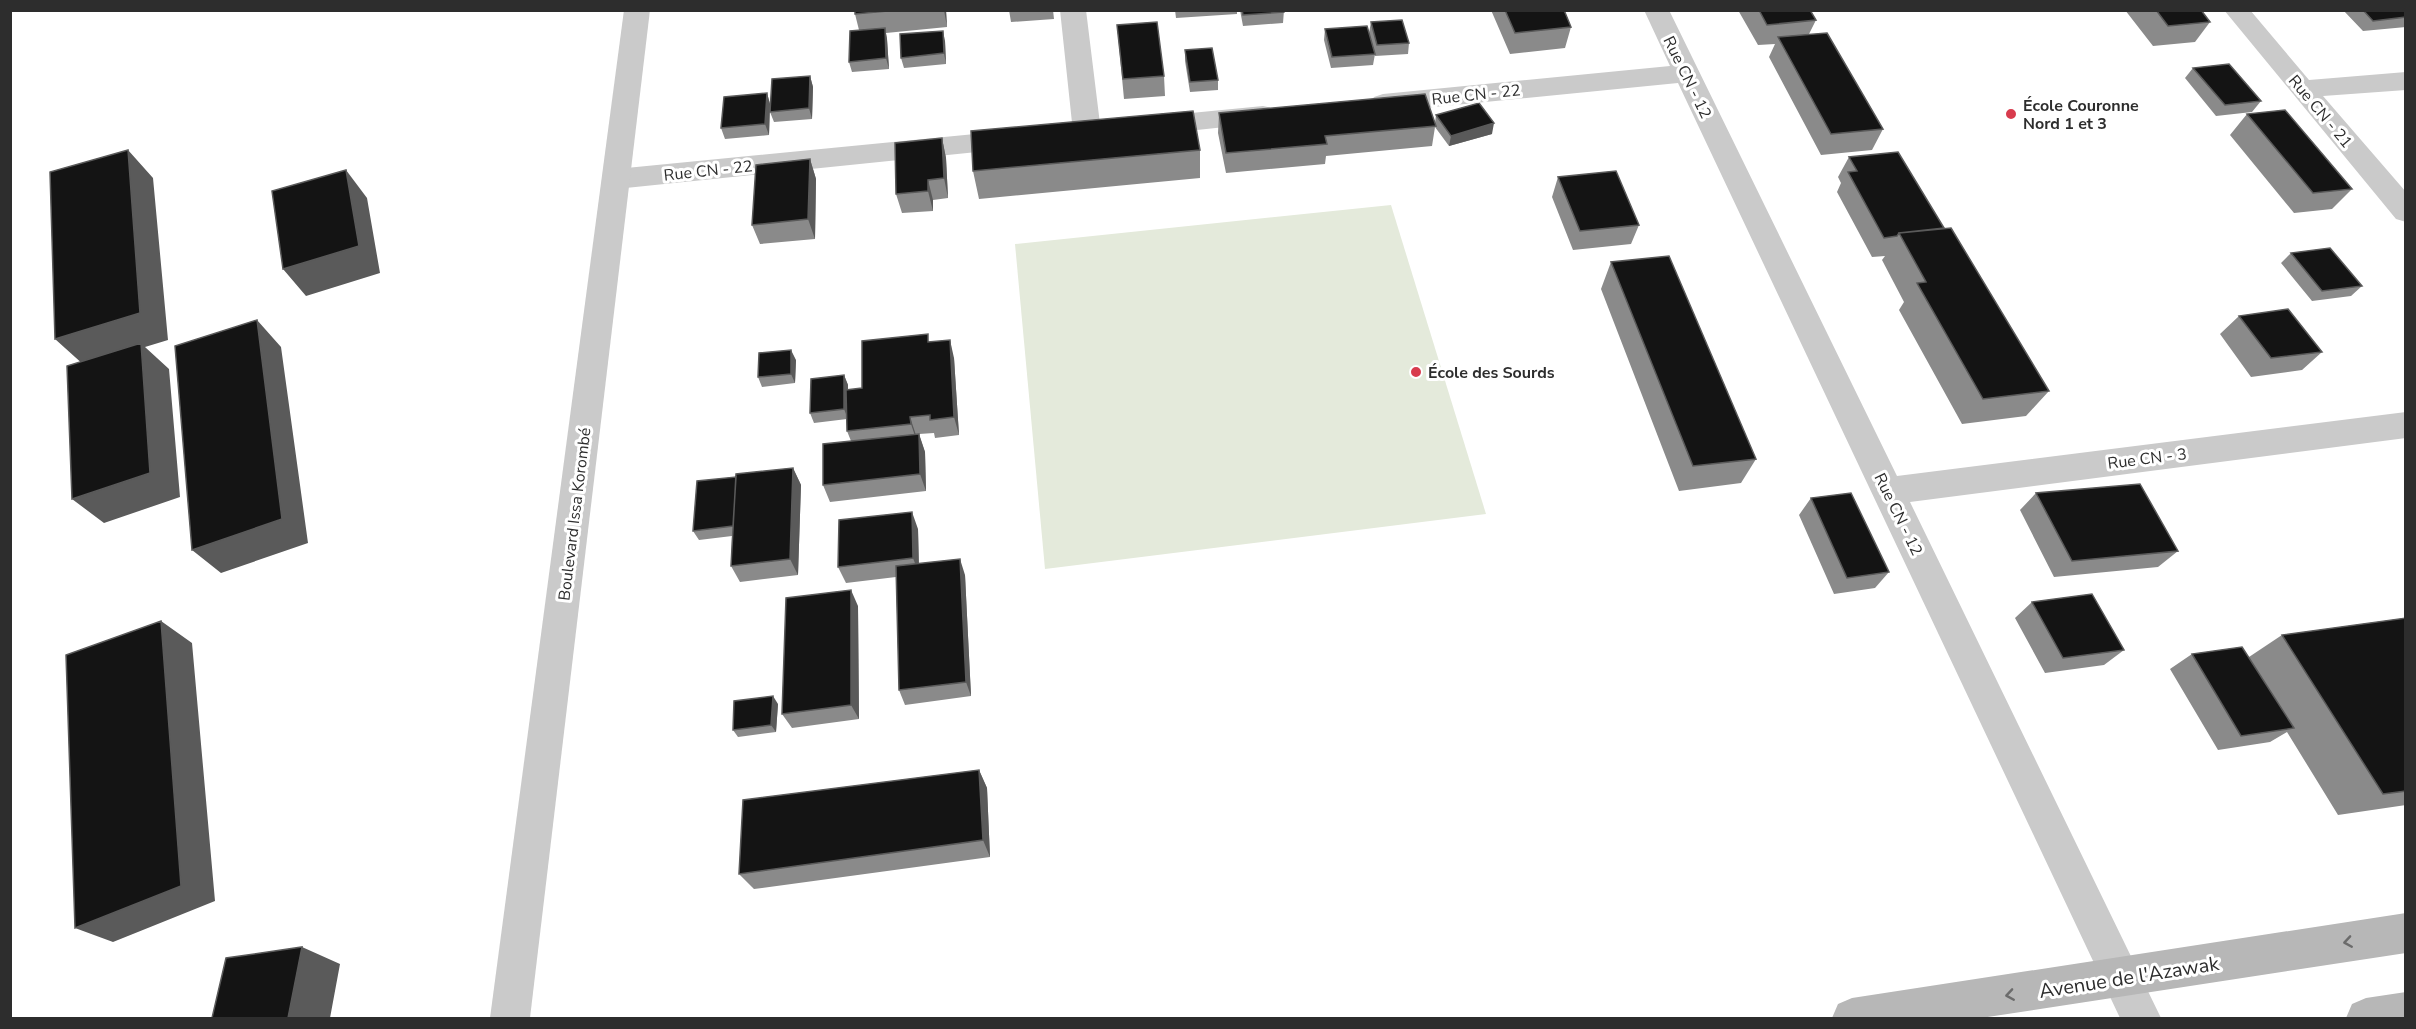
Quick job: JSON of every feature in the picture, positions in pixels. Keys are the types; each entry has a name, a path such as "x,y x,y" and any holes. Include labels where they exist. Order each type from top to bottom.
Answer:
{"main road":[{"name":"Avenue de l'Azawak","path":"1852,1018 2406,933"},
{"path":"2366,1018 2406,1012"}],"street":[{"name":"Boulevard Issa Korombé","path":"510,1018 638,10"},
{"path":"1073,10 1085,133"},
{"name":"Rue CN - 12","path":"1656,10 2141,1018"},
{"name":"Rue CN - 21","path":"2236,10 2406,212"},
{"name":"Rue CN - 22","path":"1357,106 1686,74"},
{"path":"2302,89 2406,81"},
{"name":"Rue CN - 22","path":"616,179 1287,113"},
{"name":"Rue CN - 3","path":"1888,491 2406,426"}],"green space":[{"path":"1391,205 1486,514 1045,569 1015,244"}],"building":[{"path":"855,10 899,10 855,14"},
{"path":"1242,10 1284,10 1284,12 1243,15"},
{"path":"1505,10 1564,10 1571,27 1515,33"},
{"path":"1759,10 1810,10 1816,20 1767,25"},
{"path":"2156,10 2201,10 2210,22 2168,26"},
{"path":"2363,10 2406,10 2406,17 2373,21"},
{"path":"1402,20 1409,43 1377,45 1371,22"},
{"path":"1157,22 1164,76 1123,79 1117,25"},
{"path":"1367,26 1375,54 1332,57 1325,29"},
{"path":"885,28 886,58 849,62 850,31"},
{"path":"943,31 944,53 901,58 900,34"},
{"path":"1827,33 1883,129 1831,134 1778,37"},
{"path":"1212,48 1218,80 1190,82 1185,50"},
{"path":"2229,64 2261,101 2225,105 2193,68"},
{"path":"810,76 809,108 770,112 772,79"},
{"path":"767,93 765,124 721,128 724,97"},
{"path":"1425,94 1436,126 1325,136 1327,144 1226,153 1219,113"},
{"path":"1479,103 1494,123 1451,136 1436,115"},
{"path":"2285,110 2352,189 2313,193 2247,114"},
{"path":"1193,111 1200,150 973,171 971,131"},
{"path":"942,138 944,178 928,180 928,191 896,194 895,143"},
{"path":"128,150 140,313 55,339 50,172"},
{"path":"1898,152 1944,228 1899,233 1897,236 1884,238 1848,172 1857,171 1849,157"},
{"path":"810,159 808,219 752,225 756,165"},
{"path":"346,170 359,246 283,269 272,191"},
{"path":"1616,171 1639,225 1580,231 1558,177"},
{"path":"1951,228 2049,391 1983,399 1917,283 1926,282 1899,233"},
{"path":"2330,248 2362,286 2322,291 2291,253"},
{"path":"1669,256 1756,459 1693,466 1611,262"},
{"path":"2288,309 2322,352 2271,358 2239,316"},
{"path":"257,320 282,519 192,550 175,346"},
{"path":"928,334 928,342 950,340 954,417 930,420 930,415 910,417 911,424 847,431 846,390 862,388 862,341"},
{"path":"141,343 150,473 72,499 67,366"},
{"path":"791,350 791,374 758,377 759,353"},
{"path":"844,375 844,409 810,413 811,379"},
{"path":"919,434 920,474 823,485 823,444"},
{"path":"793,468 790,559 731,566 736,474"},
{"path":"736,477 733,526 693,531 697,481"},
{"path":"2140,484 2178,551 2072,561 2036,493"},
{"path":"1851,493 1889,572 1847,578 1811,498"},
{"path":"912,512 913,558 838,567 839,520"},
{"path":"960,559 966,682 899,690 896,566"},
{"path":"851,590 851,705 782,714 786,598"},
{"path":"2092,594 2124,650 2063,658 2032,602"},
{"path":"2406,618 2406,791 2383,794 2282,635"},
{"path":"161,621 181,886 75,928 66,655"},
{"path":"2242,647 2294,728 2241,736 2192,654"},
{"path":"773,696 771,725 733,730 734,701"},
{"path":"979,770 983,840 739,874 743,800"},
{"path":"302,947 288,1018 212,1018 226,958"}],"place":[{"name":"École Couronne Nord 1 et 3","path":"2011,114"},
{"name":"École des Sourds","path":"1416,372"}]}
